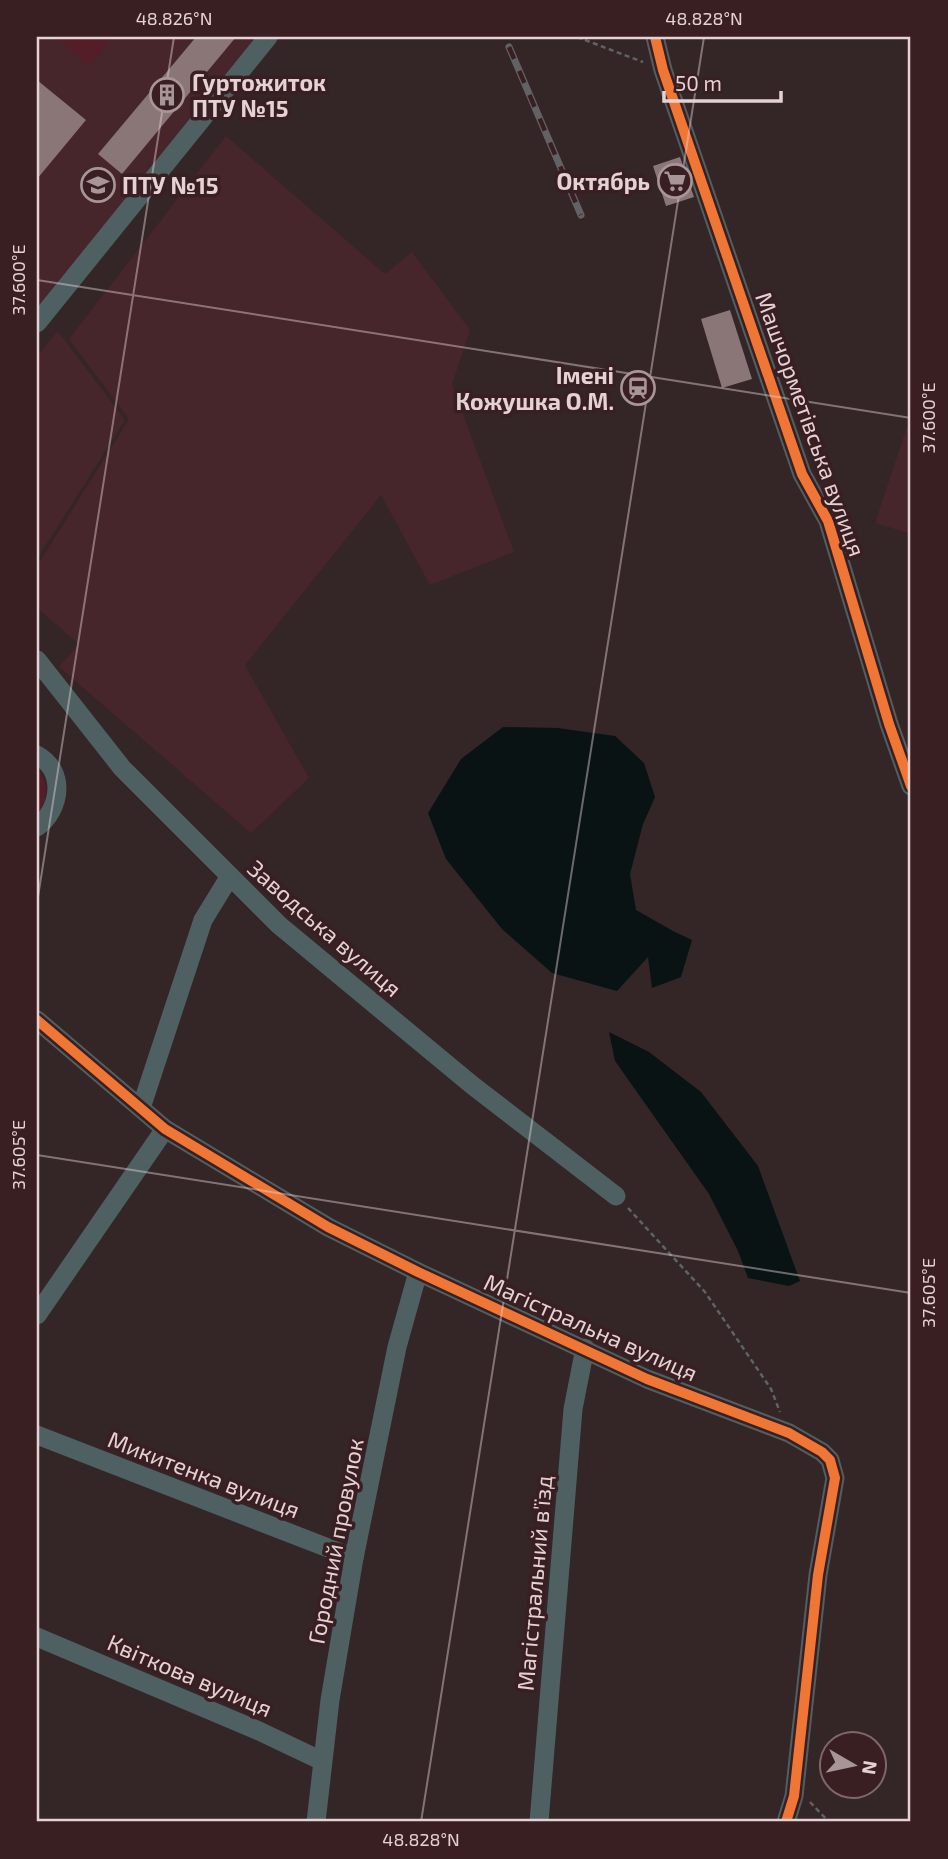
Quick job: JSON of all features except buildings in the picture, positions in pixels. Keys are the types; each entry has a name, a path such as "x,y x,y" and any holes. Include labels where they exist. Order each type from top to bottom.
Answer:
{"street":[{"path":"37,323 268,37"},
{"name":"Машчорметівська вулиця","path":"655,37 663,70 802,474 828,521 889,724 911,786"},
{"name":"Заводська вулиця","path":"37,660 122,768 279,925 461,1077 616,1196"},
{"path":"37,755 52,769 57,794 48,818 37,827"},
{"path":"141,1108 203,920 230,876"},
{"name":"Магістральна вулиця","path":"37,1020 165,1129 328,1227 647,1379 789,1433 822,1451 830,1460 835,1478 818,1575 794,1796 786,1822"},
{"path":"37,1315 165,1129"},
{"name":"Городний провулок","path":"316,1822 330,1700 354,1558 397,1347 418,1272"},
{"name":"Магістральний в'їзд","path":"539,1822 573,1409 585,1348"},
{"name":"Микитенка вулиця","path":"37,1435 354,1558"},
{"name":"Квіткова вулиця","path":"37,1637 259,1731 322,1761"}],"path":[{"path":"577,37 663,70"},
{"path":"616,1196 705,1292 771,1389 789,1433"},
{"path":"794,1796 813,1803 829,1822"}],"shaded area":[{"name":"ПТУ №15","path":"37,37 281,37 37,333"},
{"path":"56,37 113,37 89,65"},
{"path":"226,136 385,274 412,252 470,330 452,384 514,552 430,585 381,495 245,665 309,778 251,833 59,667 79,644 37,608 37,566 129,419 69,339"},
{"path":"58,331 125,420 37,559 37,356"},
{"path":"911,415 911,534 875,523"},
{"path":"503,727 558,728 615,736 644,763 655,797 643,824 630,874 636,910 692,940 681,977 652,988 648,957 617,991 552,973 502,929 446,859 428,813 461,759"},
{"path":"37,768 44,779 46,791 44,803 37,814"},
{"path":"609,1032 649,1052 701,1092 758,1166 800,1281 789,1286 748,1278 738,1251 709,1194 615,1061"}],"railway":[{"path":"509,47 581,215"}],"cycle path":[{"path":"655,37 663,70 802,474 828,521 889,724 911,786"},
{"path":"37,1020 165,1129 328,1227 647,1379 789,1433 822,1452 830,1460 835,1478 818,1575 794,1796 786,1822"}],"place":[{"name":"Гуртожиток ПТУ №15","path":"167,95"},
{"name":"Октябрь","path":"675,181"},
{"name":"ПТУ №15","path":"98,185"},
{"name":"Імені Кожушка О.М.","path":"638,388"}]}
